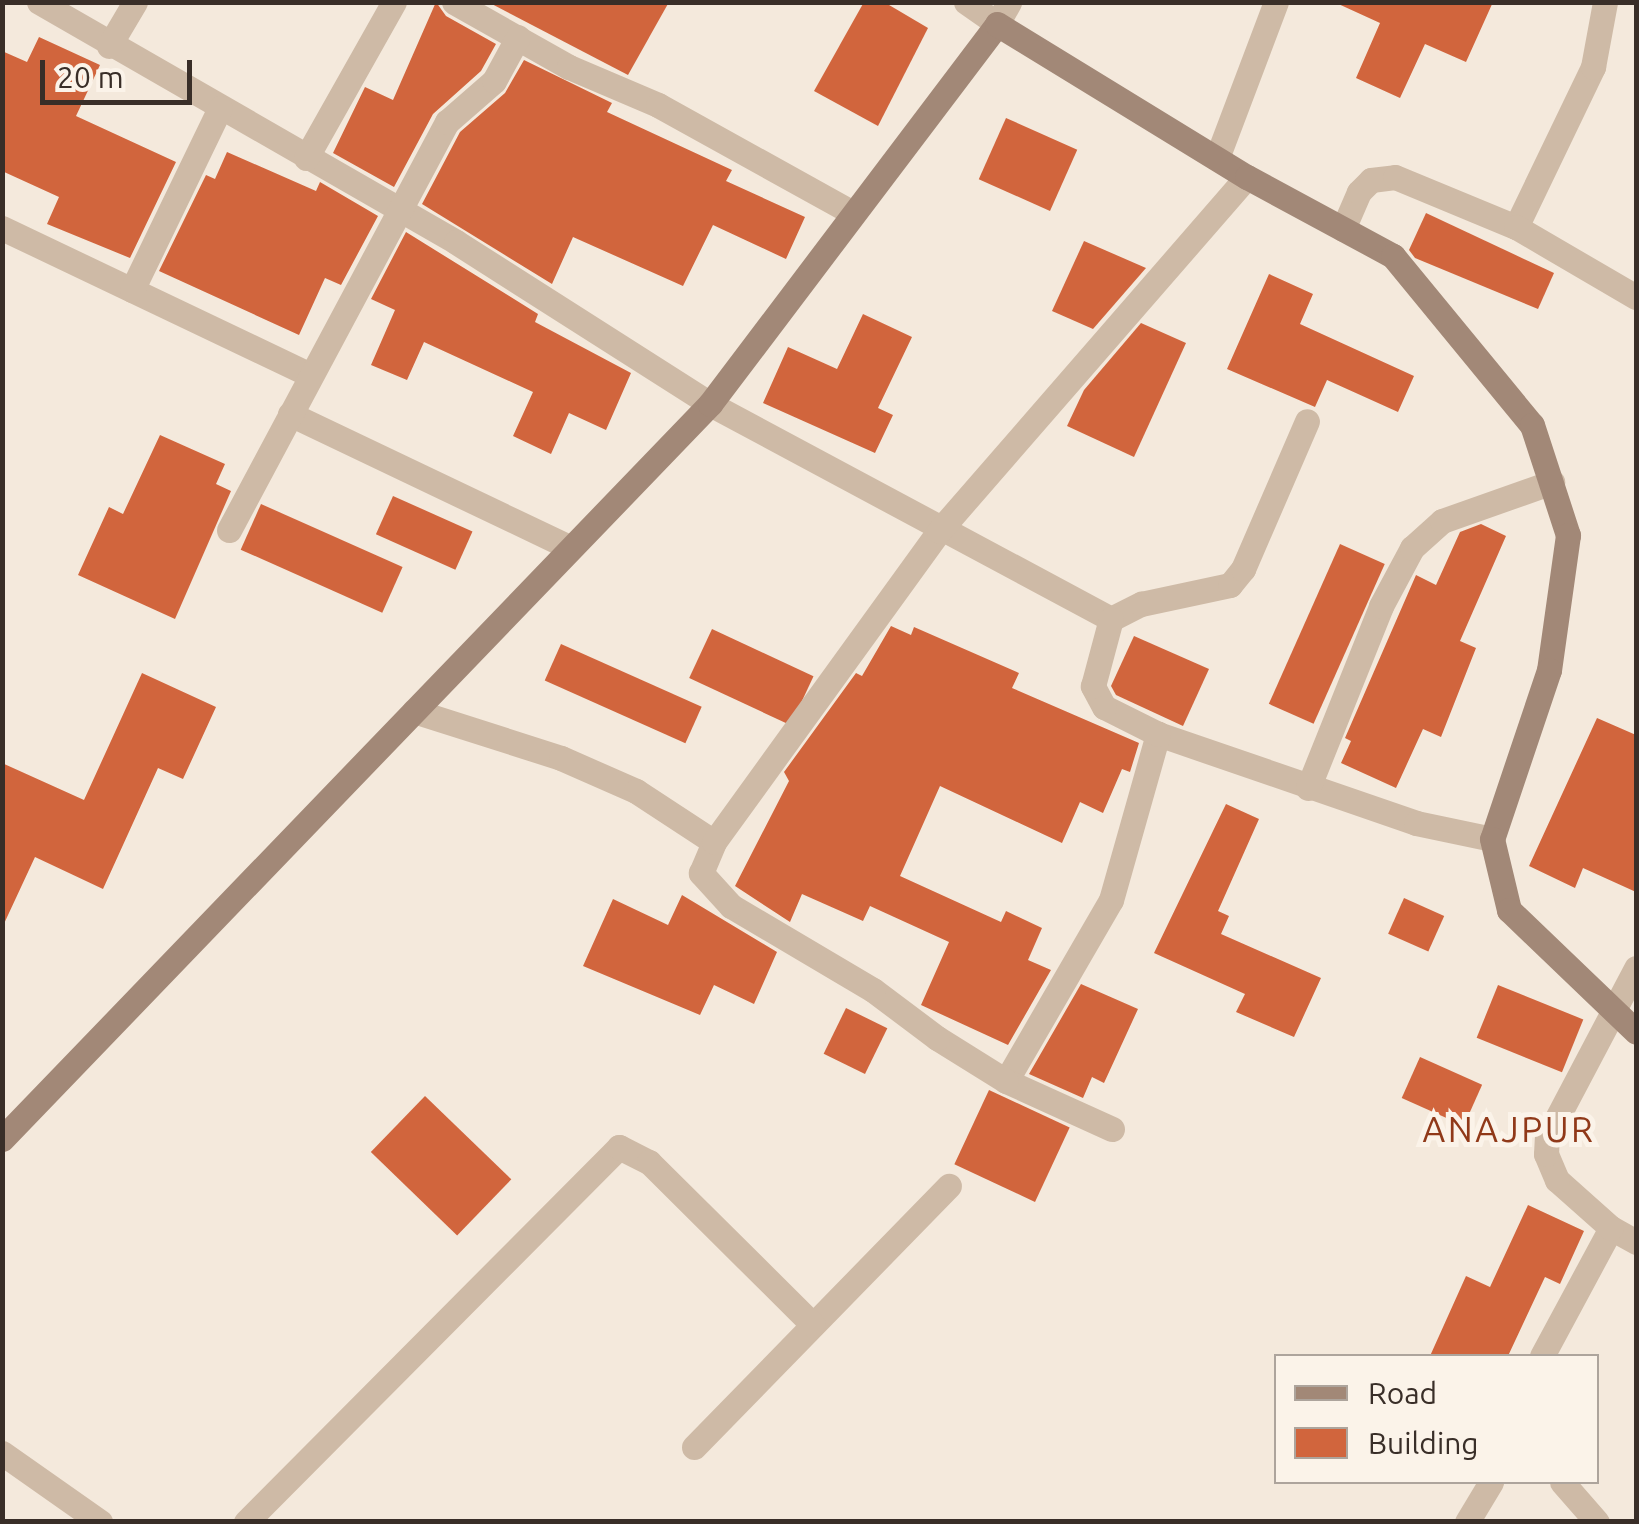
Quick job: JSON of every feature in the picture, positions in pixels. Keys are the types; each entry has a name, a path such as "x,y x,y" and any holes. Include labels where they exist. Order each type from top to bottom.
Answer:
{"main road":[{"path":"2,1138 710,404 1003,13 1247,177 1393,256 1532,425 1568,535 1548,670 1492,838 1509,910 1636,1032"}],"street":[{"path":"39,2 398,211 710,404 939,531 1111,619"},
{"path":"109,46 135,2"},
{"path":"306,158 394,2"},
{"path":"454,2 489,11 518,37 658,104 853,214"},
{"path":"966,2 1003,13"},
{"path":"1217,158 1276,2"},
{"path":"1516,227 1593,67 1605,2"},
{"path":"229,530 447,122 494,81 518,37"},
{"path":"132,290 220,108"},
{"path":"1112,1129 1006,1081 874,990 731,906 702,873 714,842 939,531 1247,177"},
{"path":"1343,229 1358,192 1371,180 1396,177 1516,227 1636,297"},
{"path":"2,228 310,375"},
{"path":"290,414 571,548"},
{"path":"1307,421 1243,569 1230,585 1142,604 1111,619 1092,686 1104,707 1158,734 1416,823 1492,838"},
{"path":"1308,788 1381,606 1412,548 1442,521 1552,482"},
{"path":"414,711 562,758 636,791 714,842"},
{"path":"1006,1081 1111,900 1158,734"},
{"path":"1636,968 1547,1137 1546,1154 1557,1180 1611,1228 1636,1242"},
{"path":"246,1522 619,1147 650,1162 814,1324"},
{"path":"694,1447 949,1186"},
{"path":"1543,1354 1611,1228"},
{"path":"2,1453 100,1522"},
{"path":"1468,1522 1490,1484"},
{"path":"1564,1484 1597,1522"}],"building":[{"path":"436,2 446,16 496,44 481,71 433,114 394,187 333,153 365,87 393,100"},
{"path":"488,2 669,2 628,75"},
{"path":"864,2 884,2 928,28 878,126 814,91"},
{"path":"1334,2 1493,2 1466,62 1425,44 1400,98 1356,78 1380,23"},
{"path":"39,37 100,65 76,116 176,162 130,258 47,224 59,197 2,171 2,51 27,62"},
{"path":"524,60 612,103 607,112 732,170 726,181 805,217 786,259 713,225 683,286 573,237 552,284 422,204 460,132 505,93"},
{"path":"1006,118 1077,150 1050,211 979,179"},
{"path":"227,152 316,191 320,182 378,216 341,285 325,278 299,335 159,271 206,175 215,179"},
{"path":"1426,213 1554,273 1538,309 1415,258 1409,250"},
{"path":"406,232 538,314 535,322 631,373 606,430 569,413 551,454 513,436 533,392 424,342 407,380 371,365 395,310 371,299"},
{"path":"1084,241 1146,268 1093,329 1052,311"},
{"path":"1269,274 1313,294 1300,324 1414,376 1398,412 1327,380 1315,407 1227,369"},
{"path":"863,314 912,337 878,408 893,415 875,453 763,403 788,347 837,369"},
{"path":"1141,323 1186,343 1134,457 1067,426 1084,390"},
{"path":"160,435 225,464 216,484 231,491 175,619 78,575 109,507 123,514"},
{"path":"393,496 472,531 455,570 376,534"},
{"path":"261,504 403,567 382,613 241,550"},
{"path":"1481,524 1506,536 1460,641 1476,648 1441,737 1423,729 1396,788 1341,763 1351,741 1345,738 1416,575 1436,585 1460,532"},
{"path":"1340,544 1385,564 1314,724 1269,704"},
{"path":"891,626 911,635 914,627 1019,673 1012,688 1139,743 1130,772 1122,769 1103,813 1080,802 1062,843 940,786 900,876 1001,922 1006,911 1042,928 1028,960 1051,970 1008,1045 921,1005 949,942 870,906 863,921 802,894 790,922 735,886 789,781 784,772 856,673 862,676"},
{"path":"712,629 814,676 791,725 689,678"},
{"path":"1134,636 1209,669 1183,726 1116,695 1111,686"},
{"path":"561,644 702,707 685,743 545,681"},
{"path":"142,673 216,707 183,779 158,768 103,889 35,857 2,928 2,763 84,800"},
{"path":"1597,718 1636,735 1636,892 1583,868 1575,888 1529,866"},
{"path":"1226,804 1259,819 1218,911 1229,916 1221,934 1321,978 1294,1037 1236,1012 1245,994 1154,953"},
{"path":"682,895 777,952 754,1004 714,985 700,1015 583,966 613,899 668,925"},
{"path":"1404,898 1444,916 1428,952 1388,934"},
{"path":"1081,984 1138,1009 1104,1083 1092,1077 1083,1098 1029,1074"},
{"path":"1498,985 1583,1019 1562,1072 1477,1038"},
{"path":"846,1008 887,1028 865,1074 824,1054"},
{"path":"1420,1057 1482,1085 1464,1126 1402,1098"},
{"path":"989,1090 1070,1128 1035,1202 954,1164"},
{"path":"425,1096 511,1179 457,1235 371,1152"},
{"path":"1528,1205 1584,1231 1560,1284 1545,1277 1509,1354 1431,1354 1466,1276 1490,1287"}],"district":[{"name":"ANAJPUR","path":"1509,1129"}]}
